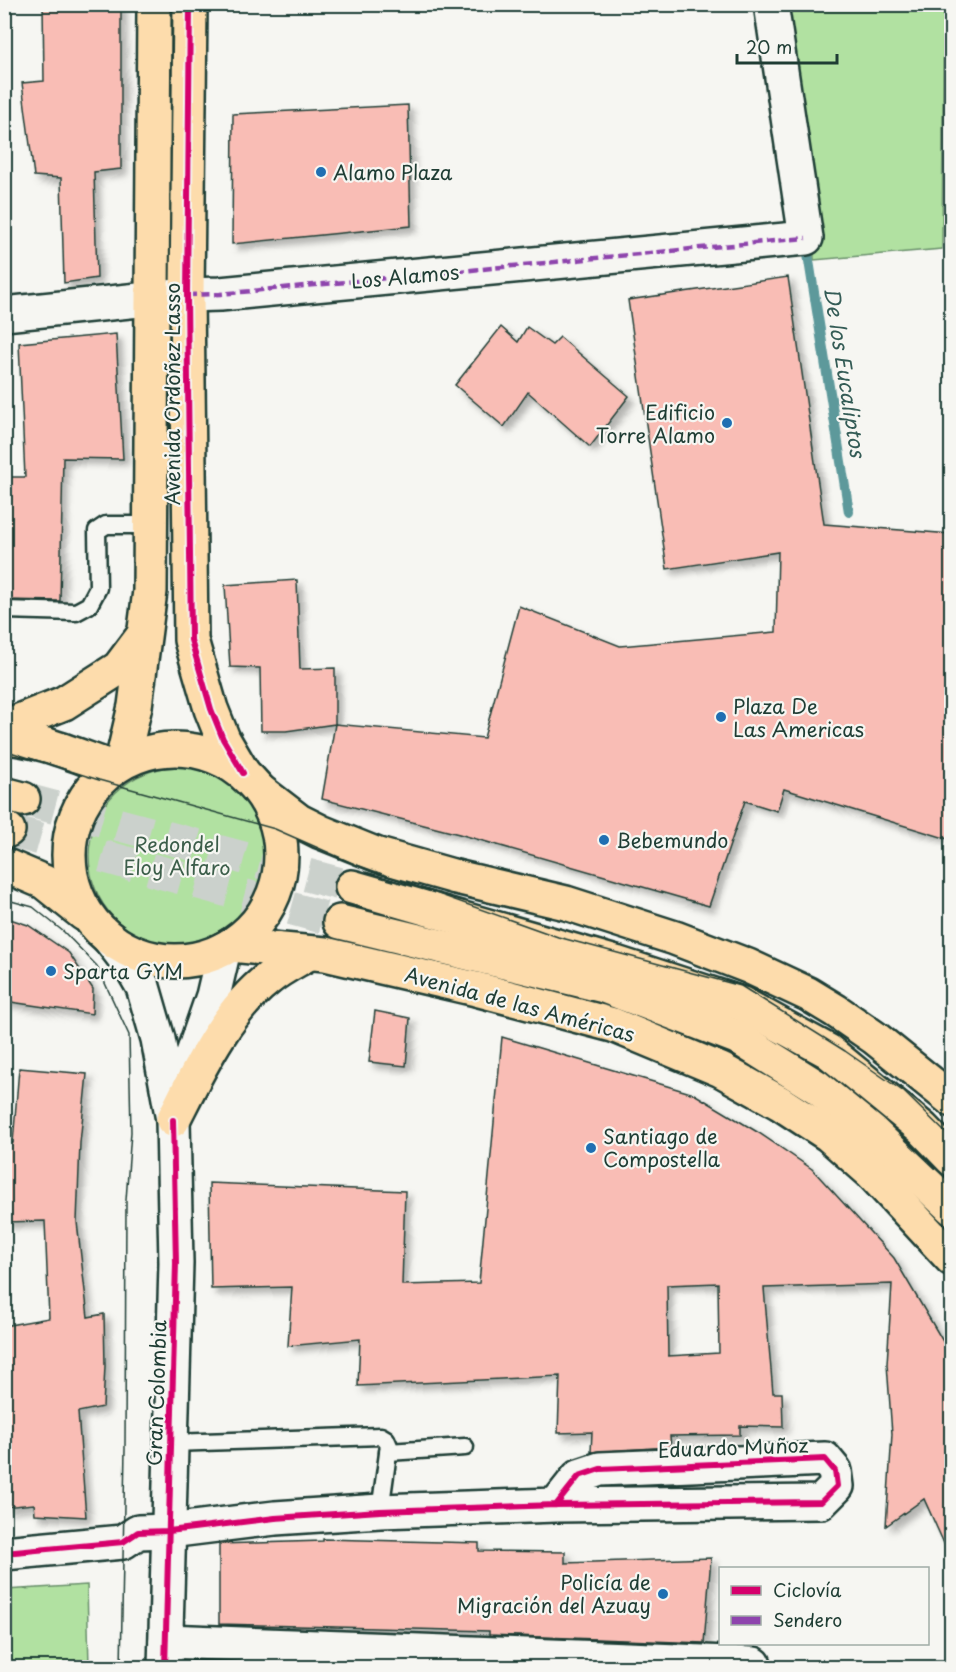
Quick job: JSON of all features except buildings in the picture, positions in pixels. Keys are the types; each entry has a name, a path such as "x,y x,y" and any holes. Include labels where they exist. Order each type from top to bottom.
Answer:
{"main road":[{"name":"Avenida Ordoñez Lasso","path":"117,765 135,706 150,591 154,4"},
{"name":"Avenida Ordoñez Lasso","path":"190,4 187,295 192,640 211,709 223,739 251,782"},
{"path":"150,525 189,527"},
{"path":"4,728 64,703 119,668 143,636"},
{"path":"4,737 16,738 117,765"},
{"path":"100,928 80,901 72,881 69,861 74,821 99,780 117,765 152,751 184,748 225,761 299,821 378,855 456,877 566,903 675,938 748,966 808,994 836,1011 874,1038 951,1100"},
{"path":"4,865 44,882 136,954 165,961 195,959 227,947 247,933 270,902 277,885 280,839 251,782"},
{"path":"351,887 616,963 742,1004 828,1051 922,1128 951,1159"},
{"name":"Avenida de las Américas","path":"340,922 604,986 737,1037 818,1087 872,1132 951,1208"},
{"name":"Avenida de las Américas","path":"227,947 325,954 476,989 613,1026 721,1070 780,1103 829,1135 871,1172 951,1259"},
{"path":"173,1120 210,1049 235,1012 268,978 309,953"}],"street":[{"name":"Los Alamos","path":"4,314 151,298 220,294 806,238 771,4"},
{"name":"Gran Colombia","path":"100,928 132,968 143,987 158,1039 173,1120 176,1263 165,1654"},
{"name":"Gran Colombia","path":"173,1120 227,947"},
{"name":"Eduardo Muñoz","path":"4,1553 123,1542 138,1532 169,1531 275,1518 380,1511 556,1505 821,1503 837,1486 835,1471 825,1459 600,1468 579,1476 556,1505"},
{"path":"165,1654 754,1664"}],"lane":[{"path":"4,610 76,612 89,605 98,588 97,531 106,525 150,525"},
{"path":"171,1443 381,1436 386,1439 389,1446 380,1511"},
{"path":"388,1452 465,1447"}],"green space":[{"path":"780,5 944,5 942,249 814,260 813,223"},
{"name":"Redondel Eloy Alfaro","path":"178,767 212,774 241,793 260,822 267,856 260,890 241,919 212,938 178,945 144,938 115,919 96,890 89,856 96,822 115,793 144,774"},
{"path":"87,1585 89,1667 5,1667 5,1590"}],"waterway":[{"name":"De los Eucaliptos","path":"806,242 849,512"}],"tunnel":[{"path":"23,799 352,887"},
{"path":"8,830 340,922"}],"tram line":[{"path":"4,750 99,780 275,829 357,865 558,937 741,986 845,1051 904,1092 952,1139"},
{"path":"4,899 33,907 64,932 97,966 129,1035 131,1132 126,1200 121,1668"}],"marked path":[{"path":"187,295 220,294 806,238"}],"cycle path":[{"path":"190,4 187,295 191,640 211,709 223,739 243,773"},
{"path":"165,1668 176,1263 173,1120"},
{"path":"4,1553 123,1542 138,1532 169,1531 275,1518 380,1511 556,1505 821,1502 837,1486 835,1471 825,1459 600,1469 579,1476 556,1505"}],"place":[{"name":"Alamo Plaza","path":"321,172"},
{"name":"Edificio Torre Alamo","path":"727,423"},
{"name":"Plaza De Las Americas","path":"721,717"},
{"name":"Bebemundo","path":"604,840"},
{"name":"Sparta GYM","path":"51,971"},
{"name":"Santiago de Compostella","path":"591,1148"},
{"name":"Policía de Migración del Azuay","path":"663,1594"}]}
